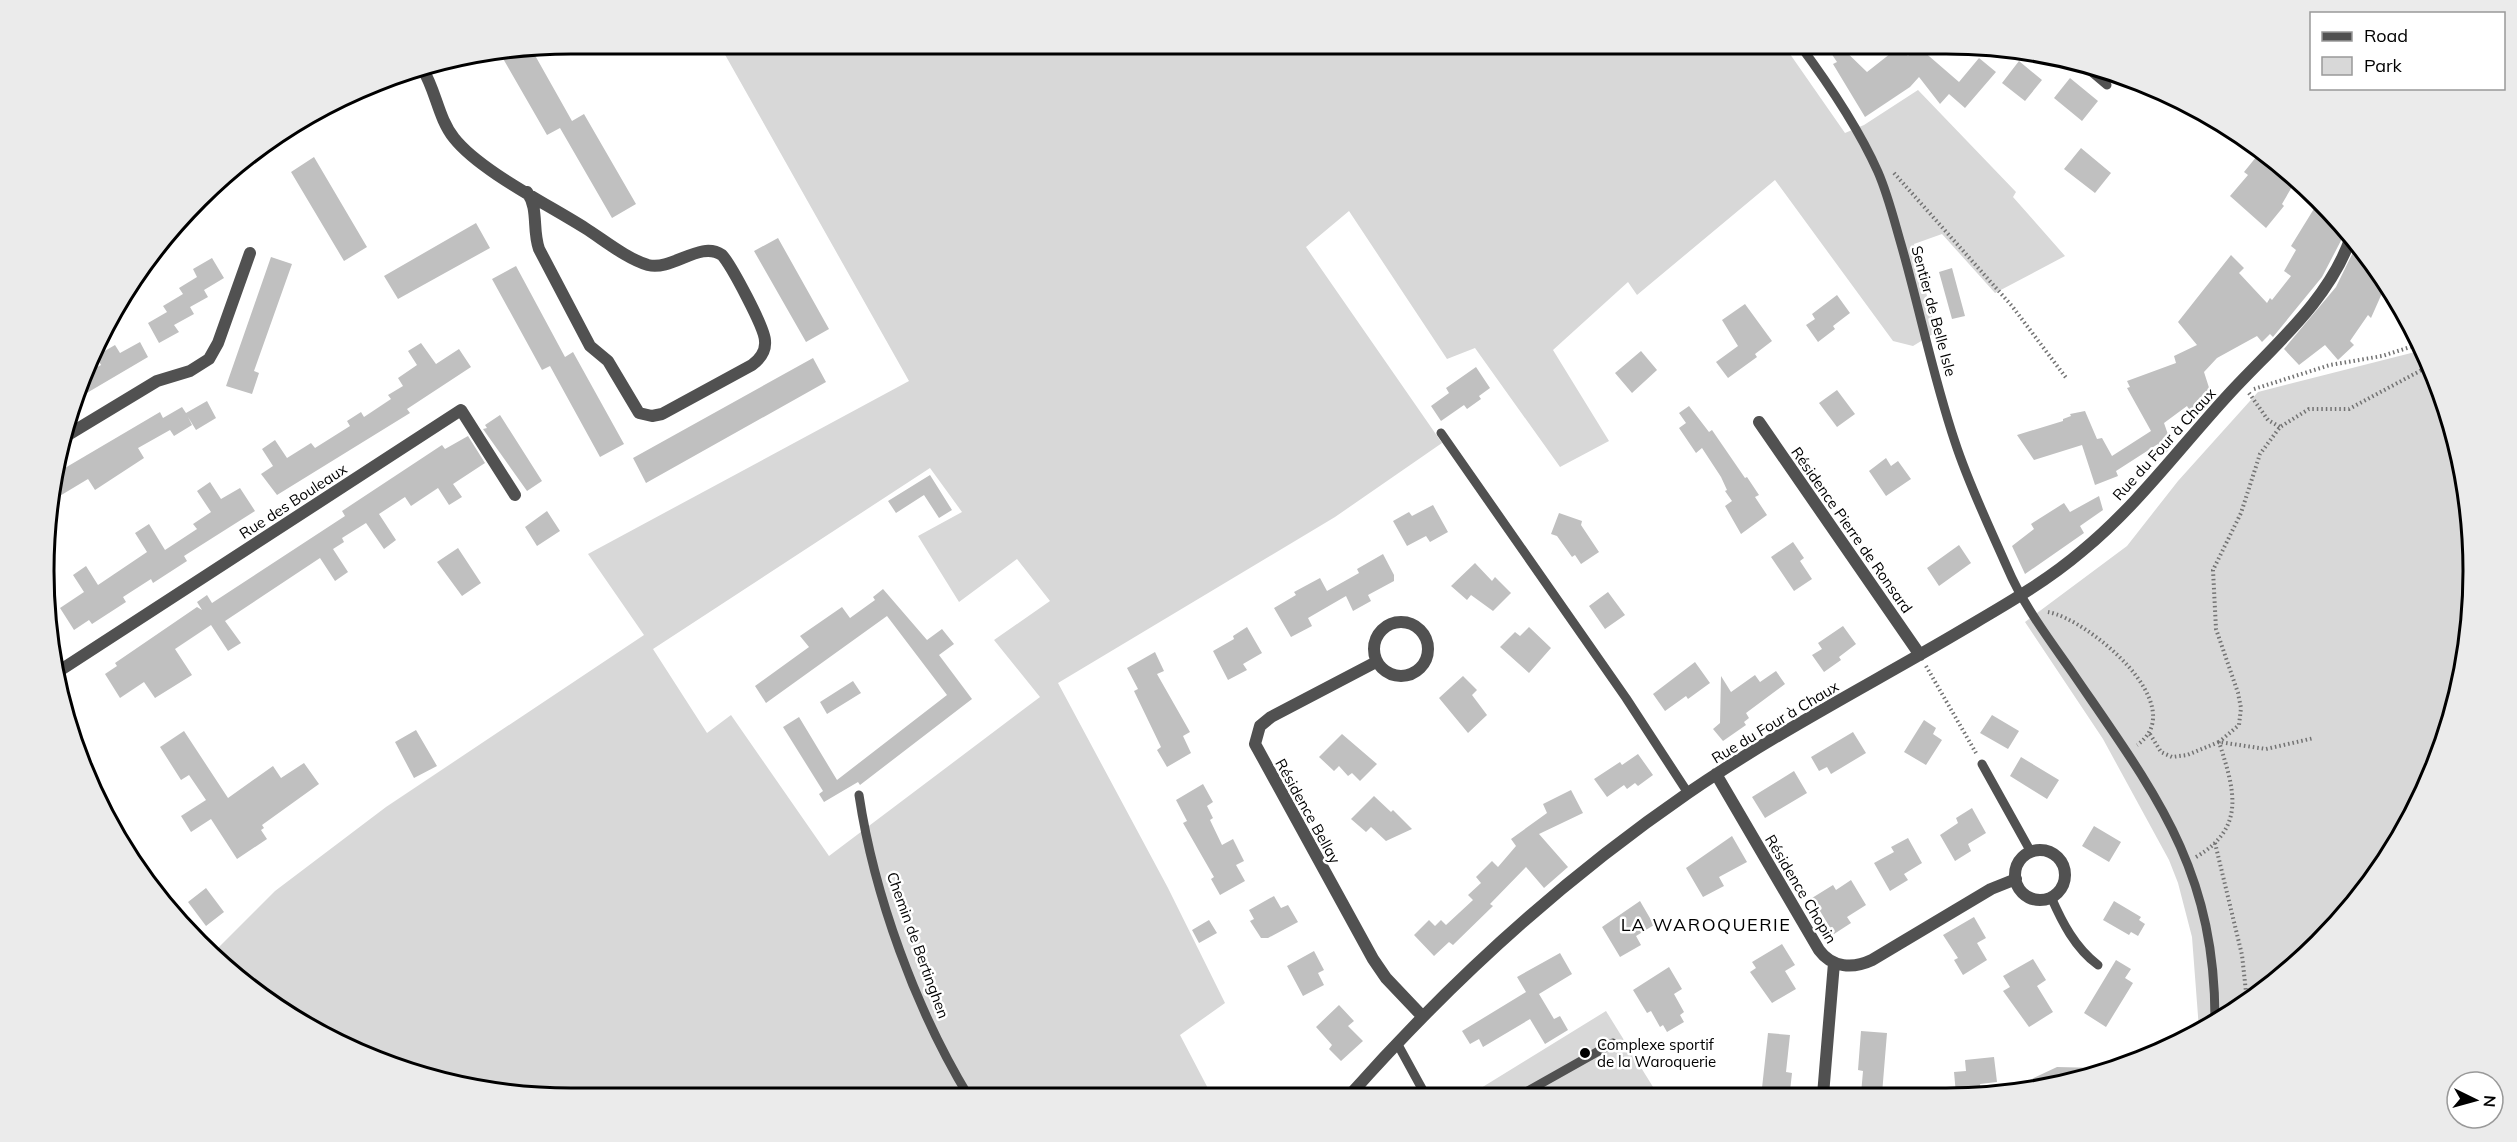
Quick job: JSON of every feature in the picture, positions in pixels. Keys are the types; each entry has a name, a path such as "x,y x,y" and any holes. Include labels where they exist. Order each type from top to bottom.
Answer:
{"street":[{"path":"425,75 443,119 459,144 478,161 527,192 647,264 670,265 704,251 717,252 722,255 763,330 766,344 761,357 752,365 662,414 651,416 639,413 608,361 590,346 538,249 535,206 527,192"},
{"name":"Rue du Four à Chaux","path":"1356,1088 1422,1016 1491,950 1556,893 1688,793 1716,774 2022,595 2083,551 2313,304 2336,270 2347,245"},
{"path":"74,431 157,381 190,371 209,359 218,343 250,254"},
{"name":"Rue des Bouleaux","path":"63,668 461,410 515,495"},
{"name":"Résidence Pierre de Ronsard","path":"1759,422 1920,655"},
{"path":"1390,624 1412,624 1425,636 1428,645 1426,658 1416,672 1402,677 1394,676 1385,672 1376,662 1373,654 1375,640 1379,632 1390,624"},
{"name":"Résidence Bellay","path":"1376,662 1271,717 1260,726 1255,744 1373,959 1386,978 1422,1016"},
{"name":"Résidence Chopin","path":"1716,774 1819,950 1834,963 1853,966 1866,963 1991,889 2016,879"},
{"path":"2031,852 2051,853 2063,865 2064,882 2059,891 2051,897 2037,900 2027,896 2020,889 2016,879 2019,862 2031,852"},
{"path":"1824,1088 1834,963"}],"lane":[{"name":"Sentier de Belle Isle","path":"1806,54 1847,115 1878,173 1920,313 1955,444 2008,570 2030,609 2163,809 2188,862 2205,922 2213,980 2215,1012"},
{"path":"2097,77 2107,85"},
{"path":"1441,433 1626,698 1688,793"},
{"path":"1982,764 2031,852"},
{"name":"Chemin de Bertinghen","path":"859,795 872,860 910,976 941,1049 964,1088"},
{"path":"2051,897 2067,931 2087,956 2098,965"},
{"path":"1397,1043 1422,1088"},
{"path":"1532,1088 1613,1043"}],"path":[{"path":"1892,170 2012,306 2067,379"},
{"path":"2280,427 2259,409 2250,397 2248,387 2262,387 2330,365 2382,356 2412,347"},
{"path":"2150,734 2161,752 2172,757 2187,755 2219,742 2239,724 2241,708 2216,629 2213,570 2241,513 2260,454 2280,427 2309,409 2349,409 2422,370"},
{"path":"2030,609 2057,614 2075,621 2126,663 2152,708 2153,723 2150,734 2126,752"},
{"path":"1920,655 1982,764"},
{"path":"2219,742 2266,749 2314,738"},
{"path":"2188,862 2215,843 2231,822 2234,807 2228,771 2219,742"},
{"path":"2215,843 2242,955 2246,992"}],"green space":[{"path":"725,54 1790,54 1845,133 1864,125 1918,90 2016,192 2013,197 2065,256 1995,293 1942,234 1914,244 1936,332 1913,346 1893,341 1775,180 1637,295 1628,282 1553,350 1609,441 1560,467 1475,348 1447,359 1349,211 1306,247 1442,443 1335,517 1058,683 1168,888 1225,1003 1180,1035 1208,1088 571,1088 504,1084 470,1078 405,1061 342,1035 284,1001 230,960 218,948 275,891 386,807 644,635 588,554 909,381","holes":["930,468 962,512 918,536 959,602 1017,559 1050,601 994,640 1040,697 829,856 731,715 707,733 653,649"]},
{"path":"2415,352 2436,405 2453,470 2459,504 2463,571 2459,638 2445,705 2424,769 2394,830 2376,858 2335,912 2312,937 2261,981 2198,1022 2192,937 2178,883 2169,860 2103,739 2025,622 2127,546 2178,481 2258,392"},
{"name":"Complexe sportif de la Waroquerie","path":"1606,1011 1654,1088 1481,1088"}],"building":[{"path":"1832,54 1848,54 1867,72 1890,54 1906,54 1908,56 1909,54 1927,54 1959,82 1979,58 1996,72 1965,108 1949,94 1940,104 1919,77 1910,87 1865,117 1833,64 1837,62"},
{"path":"535,55 572,121 584,114 636,204 612,218 560,128 547,135 503,58"},
{"path":"2019,61 2042,80 2025,101 2002,83"},
{"path":"2070,78 2098,101 2082,121 2054,98"},
{"path":"2081,148 2111,173 2095,193 2064,169"},
{"path":"314,157 367,247 344,261 291,172"},
{"path":"2256,157 2292,187 2282,204 2284,206 2266,228 2230,196 2248,175 2244,172"},
{"path":"2315,208 2342,239 2322,277 2273,337 2270,334 2262,342 2257,336 2217,358 2204,372 2212,397 2192,415 2187,406 2164,423 2172,446 2164,455 2158,444 2116,471 2118,476 2095,485 2082,445 2034,460 2017,435 2063,421 2071,416 2070,414 2085,411 2097,439 2102,438 2112,456 2151,431 2127,388 2130,387 2127,381 2176,363 2174,356 2197,345 2178,322 2231,255 2244,268 2239,273 2267,303 2291,276 2284,271 2296,250 2291,246"},
{"path":"476,223 490,248 398,299 384,276"},
{"path":"778,238 829,329 806,342 754,251"},
{"path":"2353,252 2382,293 2371,318 2368,315 2350,341 2354,345 2338,360 2325,345 2299,365 2284,349 2336,287"},
{"path":"271,257 292,264 254,371 259,373 252,394 226,386"},
{"path":"212,258 224,278 204,290 208,297 190,307 194,314 174,325 179,332 159,343 148,323 167,312 163,306 183,294 179,288 197,277 193,269"},
{"path":"516,266 565,357 573,352 624,444 600,457 550,366 542,370 492,279"},
{"path":"1952,268 1965,316 1952,319 1939,272"},
{"path":"1837,295 1850,313 1818,342 1806,325 1815,319 1812,314"},
{"path":"1745,304 1772,341 1755,354 1757,357 1728,378 1716,362 1738,346 1722,320"},
{"path":"140,342 148,357 85,394 95,368 101,365 99,361 102,352 115,345 120,353"},
{"path":"421,343 436,364 459,349 471,367 407,409 410,413 277,495 261,474 273,466 262,449 275,440 287,458 311,443 315,448 350,426 347,421 361,412 364,417 391,399 388,395 403,386 398,378 417,365 408,351"},
{"path":"1641,351 1657,370 1632,393 1615,373"},
{"path":"813,358 826,382 646,483 633,458"},
{"path":"1476,367 1490,388 1479,396 1481,399 1467,409 1464,405 1441,421 1431,406 1449,393 1446,388"},
{"path":"1837,390 1855,414 1837,427 1819,403"},
{"path":"207,401 216,418 196,430 188,417 192,425 174,436 170,430 138,448 144,458 95,490 88,479 59,496 64,468 160,412 163,418 182,407 186,413"},
{"path":"1689,406 1709,432 1712,430 1759,495 1755,497 1767,515 1741,534 1725,506 1732,501 1725,491 1727,490 1721,477 1702,448 1696,453 1679,428 1686,423 1679,413"},
{"path":"500,415 542,481 527,491 483,429 487,428 485,425"},
{"path":"468,436 485,463 453,484 462,497 449,505 438,488 411,506 405,497 379,514 396,540 384,549 366,523 342,538 344,542 333,549 348,572 335,581 320,558 225,621 241,643 228,651 211,625 175,649 192,675 155,698 144,682 120,698 105,674 117,666 115,663 197,607 202,610 197,602 207,595 212,603 345,516 342,511 442,445 445,449"},
{"path":"1886,458 1891,466 1898,461 1911,479 1886,496 1869,471"},
{"path":"930,475 952,510 939,518 924,495 896,513 888,501"},
{"path":"210,482 221,499 240,488 255,511 184,556 187,561 153,583 151,579 123,597 126,602 92,624 89,620 74,630 60,608 84,592 73,575 86,566 98,585 147,552 135,533 149,524 165,550 197,529 193,524 211,512 197,491"},
{"path":"2099,496 2103,510 2080,526 2084,533 2025,574 2012,546 2034,529 2031,524 2064,503 2070,512"},
{"path":"1433,505 1448,532 1430,542 1426,536 1407,546 1393,521 1409,512 1412,516"},
{"path":"547,511 560,531 537,546 525,527"},
{"path":"1559,513 1582,521 1581,525 1599,552 1581,564 1575,555 1572,557 1557,536 1551,534"},
{"path":"1793,542 1804,558 1800,561 1812,579 1794,591 1771,557"},
{"path":"1959,545 1971,563 1939,586 1927,568"},
{"path":"458,548 481,583 462,596 437,562"},
{"path":"1383,554 1394,575 1394,581 1368,595 1371,601 1353,611 1346,596 1308,618 1312,626 1291,637 1274,608 1296,595 1294,592 1320,578 1327,591 1359,573 1357,569"},
{"path":"1475,563 1492,581 1495,577 1511,593 1493,611 1471,595 1467,600 1451,586"},
{"path":"883,589 927,640 942,629 954,644 939,655 972,699 860,785 858,782 824,802 819,794 823,791 783,727 799,717 837,780 947,695 887,616 766,703 755,686 809,647 800,636 842,607 850,618 875,600 873,597"},
{"path":"1608,592 1625,615 1605,629 1589,606"},
{"path":"1843,626 1856,644 1839,657 1841,660 1824,672 1812,655 1822,649 1818,643"},
{"path":"1247,627 1262,653 1243,664 1247,670 1228,680 1213,651 1234,639 1233,636"},
{"path":"1529,627 1551,648 1529,673 1500,647 1515,632 1520,636"},
{"path":"1155,652 1164,671 1157,674 1190,732 1183,736 1191,753 1167,767 1157,750 1161,747 1134,691 1138,689 1127,668"},
{"path":"1695,662 1710,683 1688,699 1686,696 1665,711 1653,694"},
{"path":"1776,671 1785,684 1746,713 1749,718 1744,722 1746,725 1723,741 1713,729 1720,723 1721,676 1731,692 1755,675 1760,682"},
{"path":"1463,676 1477,690 1472,695 1487,715 1468,733 1439,698"},
{"path":"853,681 861,693 827,714 820,702"},
{"path":"1992,715 2019,731 2008,749 1980,733"},
{"path":"1924,720 1936,728 1933,734 1942,740 1926,765 1904,752"},
{"path":"416,730 437,766 414,778 395,742"},
{"path":"184,731 228,798 273,766 281,778 304,763 319,784 262,825 264,828 261,830 267,839 237,859 211,819 191,832 181,816 206,800 189,775 181,780 160,747"},
{"path":"1853,732 1866,753 1831,774 1827,767 1819,771 1811,757"},
{"path":"1342,734 1377,764 1360,781 1352,773 1348,776 1339,766 1334,771 1319,757"},
{"path":"1638,754 1653,775 1638,786 1635,783 1627,789 1624,785 1607,797 1594,779 1620,762 1622,765"},
{"path":"2021,757 2059,780 2047,799 2010,776"},
{"path":"1794,771 1807,793 1765,818 1752,797"},
{"path":"1203,784 1213,802 1207,806 1213,818 1210,820 1222,845 1233,839 1244,861 1236,865 1245,881 1220,895 1211,879 1214,877 1183,823 1187,821 1176,800"},
{"path":"1571,790 1583,813 1539,834 1568,867 1544,888 1526,867 1490,904 1493,906 1453,945 1449,942 1434,956 1414,935 1429,920 1435,926 1441,920 1446,925 1473,900 1468,895 1481,883 1476,877 1492,861 1498,867 1516,846 1511,839 1547,813 1543,804"},
{"path":"1374,796 1391,812 1393,810 1412,829 1386,841 1371,827 1366,832 1351,819"},
{"path":"1972,808 1986,833 1968,844 1971,851 1955,861 1940,835 1958,823 1956,818"},
{"path":"2094,826 2121,842 2109,862 2082,846"},
{"path":"1732,836 1747,862 1719,877 1724,886 1703,897 1686,868"},
{"path":"1908,838 1922,863 1904,874 1908,880 1890,891 1874,863 1894,852 1891,847"},
{"path":"1851,880 1866,905 1847,917 1851,923 1834,934 1812,898 1833,885 1836,890"},
{"path":"206,888 224,912 206,926 188,902"},
{"path":"1274,896 1281,908 1288,905 1298,922 1268,938 1261,938 1250,921 1254,919 1249,910"},
{"path":"1640,901 1654,925 1636,936 1641,945 1620,957 1602,927"},
{"path":"2114,901 2141,917 2139,920 2145,924 2138,936 2131,932 2129,935 2103,920"},
{"path":"1974,917 1986,938 1977,943 1987,960 1963,975 1954,960 1958,958 1943,935"},
{"path":"1209,920 1217,933 1199,943 1192,930"},
{"path":"1782,944 1795,965 1785,971 1796,989 1772,1003 1750,972 1756,968 1752,962"},
{"path":"1314,951 1324,970 1318,973 1324,985 1303,996 1287,966"},
{"path":"1560,953 1572,974 1539,994 1554,1019 1560,1016 1568,1030 1545,1044 1530,1019 1483,1047 1479,1039 1470,1044 1462,1031 1526,992 1517,977"},
{"path":"2033,959 2046,980 2037,986 2053,1012 2029,1027 2003,991 2010,987 2003,976"},
{"path":"2116,960 2131,969 2125,978 2133,983 2106,1027 2084,1013"},
{"path":"1669,967 1682,989 1674,994 1684,1012 1680,1015 1684,1022 1667,1032 1663,1025 1660,1027 1651,1011 1647,1013 1633,990"},
{"path":"1339,1005 1354,1021 1348,1026 1363,1041 1341,1061 1329,1049 1332,1045 1316,1027"},
{"path":"1861,1031 1887,1033 1882,1088 1862,1088 1863,1071 1858,1070"},
{"path":"1768,1033 1790,1035 1786,1072 1792,1073 1790,1088 1762,1088"},
{"path":"1994,1057 1997,1082 1980,1084 1980,1087 1955,1088 1954,1072 1966,1071 1965,1060"},
{"path":"2057,1067 2088,1068 2047,1078 2026,1082"}],"place":[{"name":"Complexe sportif de la Waroquerie","path":"1585,1053"}],"district":[{"name":"LA WAROQUERIE","path":"1706,924"}]}
